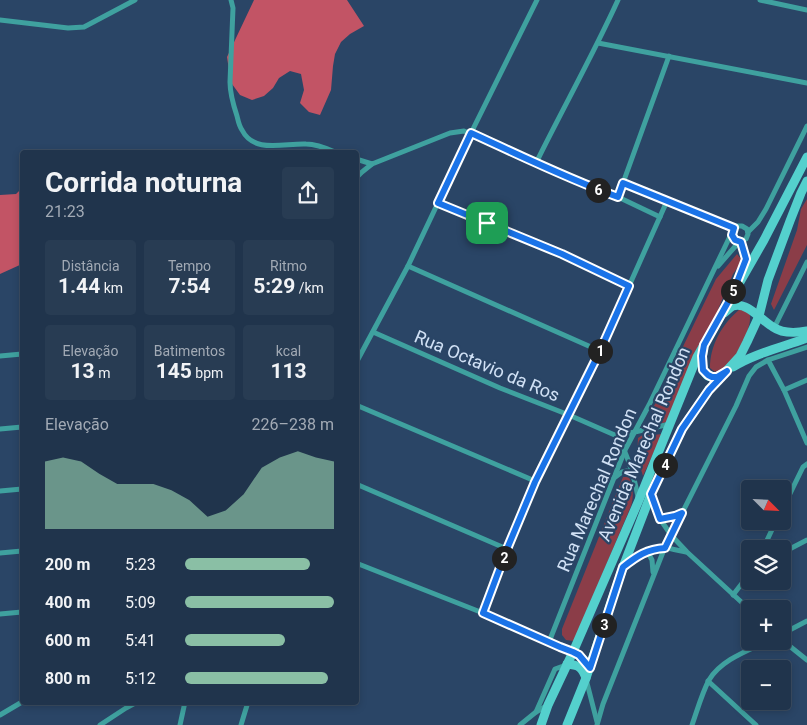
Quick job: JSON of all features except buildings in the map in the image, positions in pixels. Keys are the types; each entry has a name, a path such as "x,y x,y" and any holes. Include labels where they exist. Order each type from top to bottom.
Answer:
{"main road":[{"name":"Avenida Marechal Rondon","path":"541,725 671,423 691,371 764,240 807,157"},
{"name":"Avenida Marechal Rondon","path":"567,725 590,668 623,567 651,494 682,429 709,390 740,356 759,316 768,280 801,193 807,183"},
{"path":"720,317 732,306 744,306 782,332 797,333 807,331"},
{"path":"704,345 702,363 704,373 717,377 745,360 807,338"},
{"path":"573,652 579,655 590,668"},
{"path":"567,664 574,664 580,667 586,678"}],"street":[{"path":"0,20 68,28 84,27 134,0"},
{"path":"231,0 233,8 230,94 241,130 247,138 256,144 268,146 306,144 330,150"},
{"path":"359,358 408,266 537,0"},
{"path":"536,163 618,0"},
{"path":"760,0 807,10"},
{"path":"598,42 807,83"},
{"path":"618,197 669,56"},
{"path":"714,270 740,242 746,239 748,232 758,222 807,126"},
{"path":"359,175 372,164 450,132 464,131 660,217"},
{"path":"359,160 372,164"},
{"path":"623,183 733,230"},
{"path":"483,613 535,482 600,351 667,201"},
{"path":"438,203 562,254 629,286"},
{"path":"732,295 746,259 740,242 733,238 733,230 737,226 742,226 748,232"},
{"name":"Rua Marechal Rondon","path":"548,642 625,450 649,405 733,230"},
{"path":"774,328 807,262"},
{"path":"408,266 600,351"},
{"name":"Rua Octavio da Ros","path":"373,332 500,388 617,436"},
{"path":"599,725 604,704 665,548 749,376 756,367 768,360 807,347"},
{"path":"0,356 20,354"},
{"path":"768,360 784,390 807,443"},
{"path":"784,390 807,380"},
{"path":"359,406 535,482"},
{"path":"638,500 629,460 617,436 671,423"},
{"path":"0,429 20,427"},
{"path":"791,492 803,467 807,464"},
{"path":"614,478 627,471 632,475"},
{"path":"359,485 507,549"},
{"path":"0,491 20,489"},
{"path":"651,494 660,519 671,535 686,552 741,602"},
{"path":"660,519 682,513"},
{"path":"791,548 807,540"},
{"path":"623,567 637,556 656,548 686,552"},
{"path":"0,553 20,551"},
{"path":"646,551 652,560 653,577"},
{"path":"359,564 483,613 573,652"},
{"path":"733,595 741,585"},
{"path":"0,614 20,612"},
{"path":"791,630 807,622"},
{"path":"791,647 807,660"},
{"path":"692,725 708,681 725,663 750,650"},
{"path":"536,712 555,669 567,664"},
{"path":"586,678 599,725"},
{"path":"708,681 756,725"},
{"path":"0,715 20,703"},
{"path":"100,725 126,705"},
{"path":"180,725 184,705"},
{"path":"241,725 247,705"},
{"path":"520,725 548,705"}],"shaded area":[{"path":"254,0 347,0 364,26 341,42 335,54 331,90 320,115 309,112 300,103 304,90 301,74 290,71 279,78 273,88 264,96 252,100 240,95 232,84 227,57"},
{"path":"20,190 20,265 0,274 0,195 16,194"},
{"path":"807,199 807,245 774,310 771,304 797,230 801,209"},
{"path":"737,254 741,259 740,264 733,274 716,318 667,422 658,424 653,419 652,410 716,279"},
{"path":"740,309 749,311 750,319 747,333 734,358 722,370 715,372 710,368 715,343 728,321"},
{"path":"644,434 662,434 643,476 640,467 638,438"},
{"path":"623,477 629,477 631,484 633,495 631,506 574,641 566,640 562,635 562,629"}],"route":[{"path":"471,133 604,192 618,197 623,183 734,228 733,238 741,242 746,259 732,295 704,345 702,363 704,373 717,377 727,371 709,390 682,429 651,494 660,519 682,513 665,548 646,551 623,567 590,668 579,655 483,613 535,482 600,351 629,286 562,254 487,223 438,203 471,133"}]}
